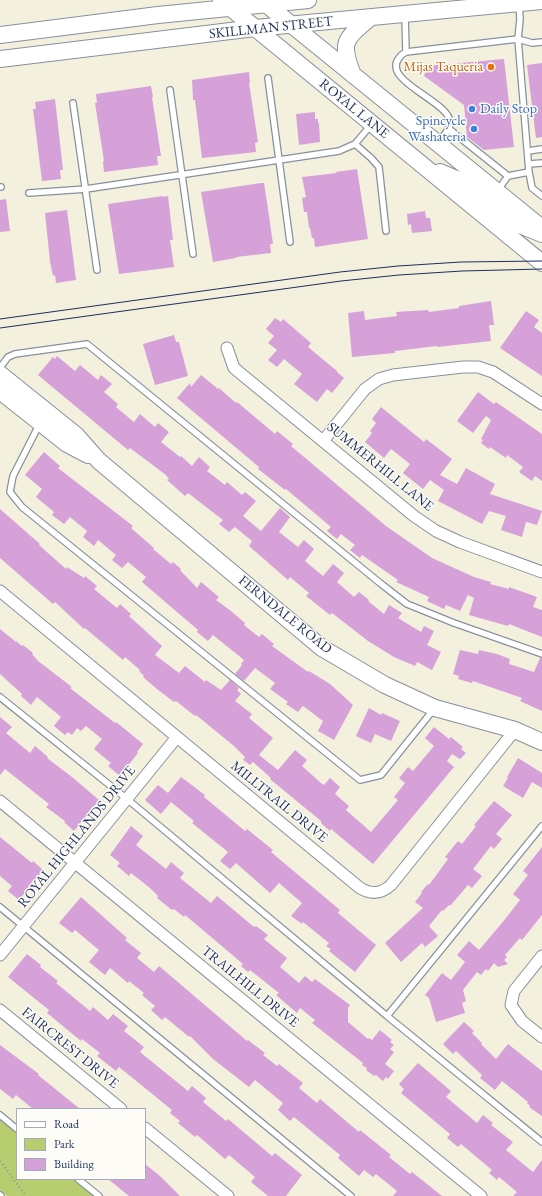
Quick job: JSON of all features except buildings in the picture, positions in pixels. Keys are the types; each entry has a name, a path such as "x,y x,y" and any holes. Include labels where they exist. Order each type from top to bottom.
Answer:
{"main road":[{"path":"158,15 166,10 174,0"},
{"name":"SKILLMAN STREET","path":"0,35 158,15 226,4 308,0"},
{"name":"SKILLMAN STREET","path":"0,59 256,28 370,18 518,2 542,1"},
{"name":"ROYAL LANE","path":"263,2 540,226"},
{"name":"ROYAL LANE","path":"226,4 542,264"},
{"path":"353,75 346,53 345,44 370,18"},
{"path":"425,167 466,183 515,223 540,226"},
{"name":"FERNDALE ROAD","path":"2,378 40,423 67,444 99,461"},
{"name":"FERNDALE ROAD","path":"2,378 76,435 99,461 322,648 385,685 435,708 515,730 542,742"}],"street":[{"name":"SUMMERHILL LANE","path":"227,348 234,368 414,516 436,530 460,542 542,572"},
{"path":"323,441 365,389 379,379 393,375 463,367 478,367 493,372 542,404"},
{"name":"MILLTRAIL DRIVE","path":"0,591 360,888 368,892 376,894 384,891 391,885 515,730"},
{"name":"ROYAL HIGHLANDS DRIVE","path":"0,955 177,737"},
{"name":"TRAILHILL DRIVE","path":"0,801 481,1196"},
{"path":"542,956 514,991 511,1005 522,1021 542,1037"},
{"name":"FAIRCREST DRIVE","path":"0,1010 120,1108"},
{"path":"146,1129 228,1196"}],"lane":[{"path":"518,2 520,19 518,39 529,172 532,188 542,196"},
{"path":"405,14 406,52"},
{"path":"437,143 449,129 450,123 448,114 406,82 397,72 396,65 399,57 406,52 518,39 532,43 542,42"},
{"path":"268,78 290,242"},
{"path":"170,90 193,254"},
{"path":"73,102 97,270"},
{"path":"29,193 86,189 339,151 355,144 372,124"},
{"path":"449,129 508,176"},
{"path":"355,144 379,166 386,230"},
{"path":"528,151 542,149"},
{"path":"529,164 542,164"},
{"path":"497,191 508,176 529,172"},
{"path":"2,378 8,357 15,354 87,344 407,604 454,623 542,654"},
{"path":"40,423 13,476 10,492 22,507 360,780 380,775 435,708"},
{"path":"0,697 127,799 542,1142"},
{"path":"388,1016 542,826"},
{"path":"0,907 352,1196"},
{"path":"0,1115 16,1128"},
{"path":"79,1180 99,1196"}],"path":[{"path":"0,1161 26,1196"}],"green space":[{"path":"0,1113 16,1126 16,1180 82,1180 101,1196 7,1196 0,1190"}],"tram line":[{"path":"0,319 340,272 398,266 461,262 542,261"},
{"path":"0,328 341,281 399,275 462,271 542,269"}],"place":[{"name":"Mijas Taqueria","path":"491,67"},
{"name":"Daily Stop","path":"472,109"},
{"name":"Spincycle Washateria","path":"474,129"}]}
